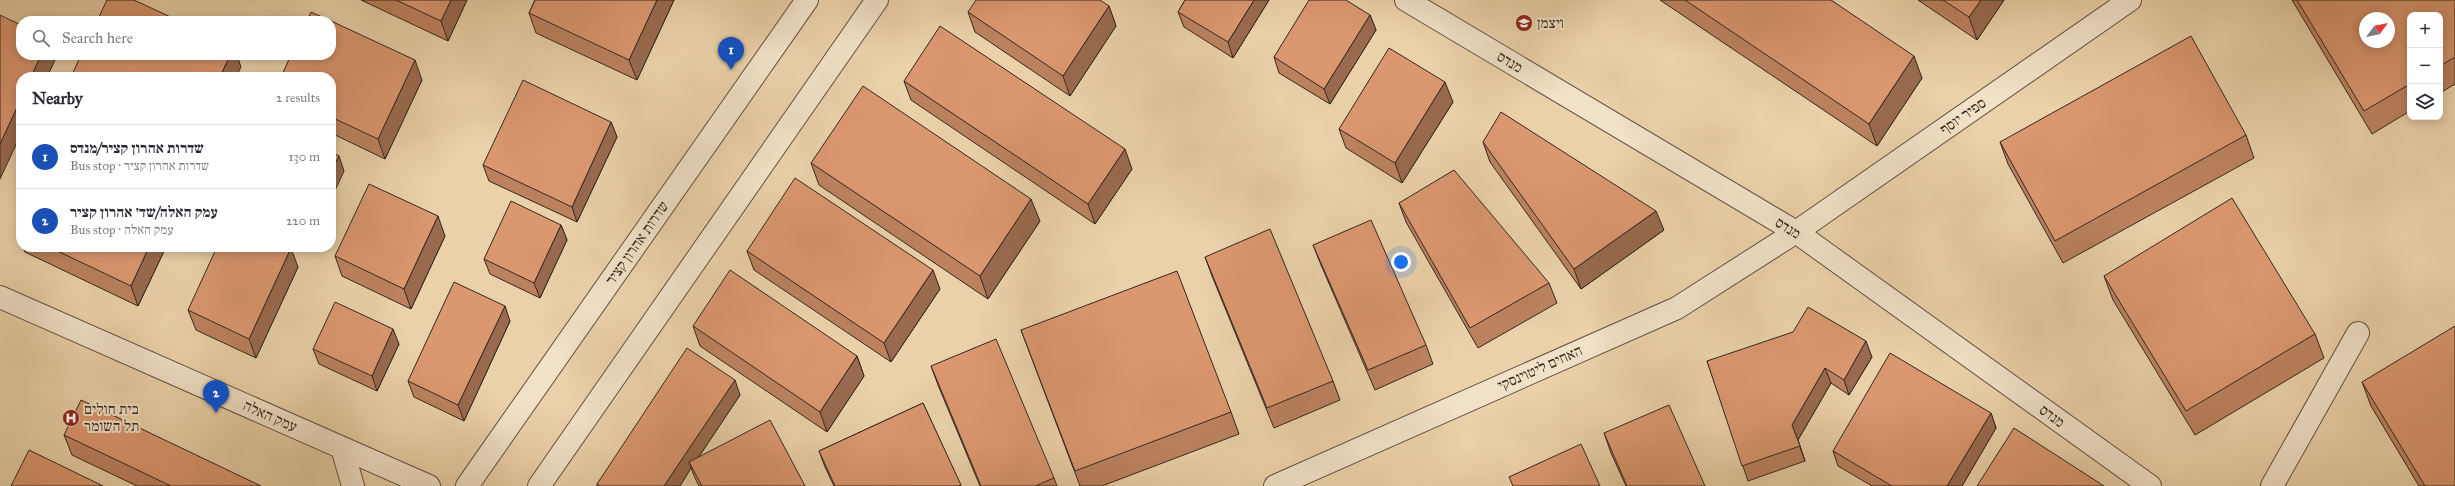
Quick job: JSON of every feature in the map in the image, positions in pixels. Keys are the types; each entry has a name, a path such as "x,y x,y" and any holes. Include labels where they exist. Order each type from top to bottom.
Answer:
{"street":[{"name":"שדרות אהרון קציר","path":"467,486 807,0"},
{"path":"539,486 877,0"},
{"name":"מנדס","path":"1406,0 1796,232 2150,486"},
{"name":"ספיר יוסף","path":"1796,232 2130,0"},
{"name":"האחים ליטוינסקי","path":"1275,486 1678,308 1796,232"},
{"name":"עמק האלה","path":"0,298 429,486"},
{"path":"2272,486 2358,333"},
{"path":"342,448 353,486"}],"building":[{"path":"107,0 134,0 168,16 99,16"},
{"path":"396,0 451,0 441,21"},
{"path":"535,0 657,0 629,60 529,13"},
{"path":"976,0 1100,0 1109,6 1063,76 968,12"},
{"path":"1185,0 1254,0 1228,42 1178,12"},
{"path":"1309,0 1346,0 1370,15 1324,89 1274,57"},
{"path":"1685,0 1831,0 1914,56 1869,124"},
{"path":"1943,0 1981,0 1969,17"},
{"path":"2297,0 2455,0 2455,57 2443,64 2443,12 2407,12 2407,86 2364,111"},
{"path":"311,12 320,16 309,16"},
{"path":"0,15 16,23 16,60 39,60 33,72 16,72 16,110 0,144"},
{"path":"336,23 415,60 378,139 336,119 336,72 283,72 289,60 336,60"},
{"path":"940,26 1125,149 1088,204 904,81"},
{"path":"2191,36 2246,135 2055,241 2000,142"},
{"path":"1389,48 1445,82 1395,163 1339,129"},
{"path":"79,60 228,60 222,72 73,72"},
{"path":"523,80 611,122 572,207 483,165"},
{"path":"863,86 1031,199 980,276 811,163"},
{"path":"1501,112 1656,211 1574,269 1483,142"},
{"path":"336,154 339,156 336,162"},
{"path":"1454,170 1549,283 1470,328 1399,203"},
{"path":"795,178 933,270 884,343 747,251"},
{"path":"369,184 438,216 404,289 335,256"},
{"path":"2232,198 2315,334 2186,411 2104,276"},
{"path":"511,201 561,225 534,283 484,259"},
{"path":"1371,220 1426,345 1368,370 1313,245"},
{"path":"1270,229 1333,381 1267,408 1205,257"},
{"path":"60,252 147,252 131,286"},
{"path":"215,252 289,252 249,339 188,310"},
{"path":"730,270 857,356 820,412 693,326"},
{"path":"1177,271 1231,412 1075,471 1021,330"},
{"path":"454,282 505,306 458,405 408,381"},
{"path":"335,302 393,329 372,376 313,349"},
{"path":"1808,307 1866,341 1844,380 1825,368 1792,425 1800,446 1742,466 1707,361 1793,332"},
{"path":"2455,326 2455,486 2425,486 2362,382"},
{"path":"996,339 1054,478 1035,486 981,486 931,366"},
{"path":"687,348 735,380 664,486 600,486 597,484"},
{"path":"1890,353 1991,413 1947,486 1892,486 1833,451"},
{"path":"81,400 261,486 171,486 64,435"},
{"path":"923,403 961,485 835,486 819,451"},
{"path":"1669,405 1705,486 1627,486 1604,433"},
{"path":"770,420 805,486 702,486 689,462"},
{"path":"2014,428 2104,486 1977,486"},
{"path":"1581,444 1600,486 1513,486 1509,477"},
{"path":"29,450 103,486 11,486"}],"place":[{"name":"ויצמן","path":"1524,23"},
{"name":"שדרות אהרון קציר/מנדס","path":"731,70"},
{"name":"עמק האלה/שד׳ אהרון קציר","path":"216,413"},
{"name":"בית חולים תל השומר","path":"71,418"}]}
